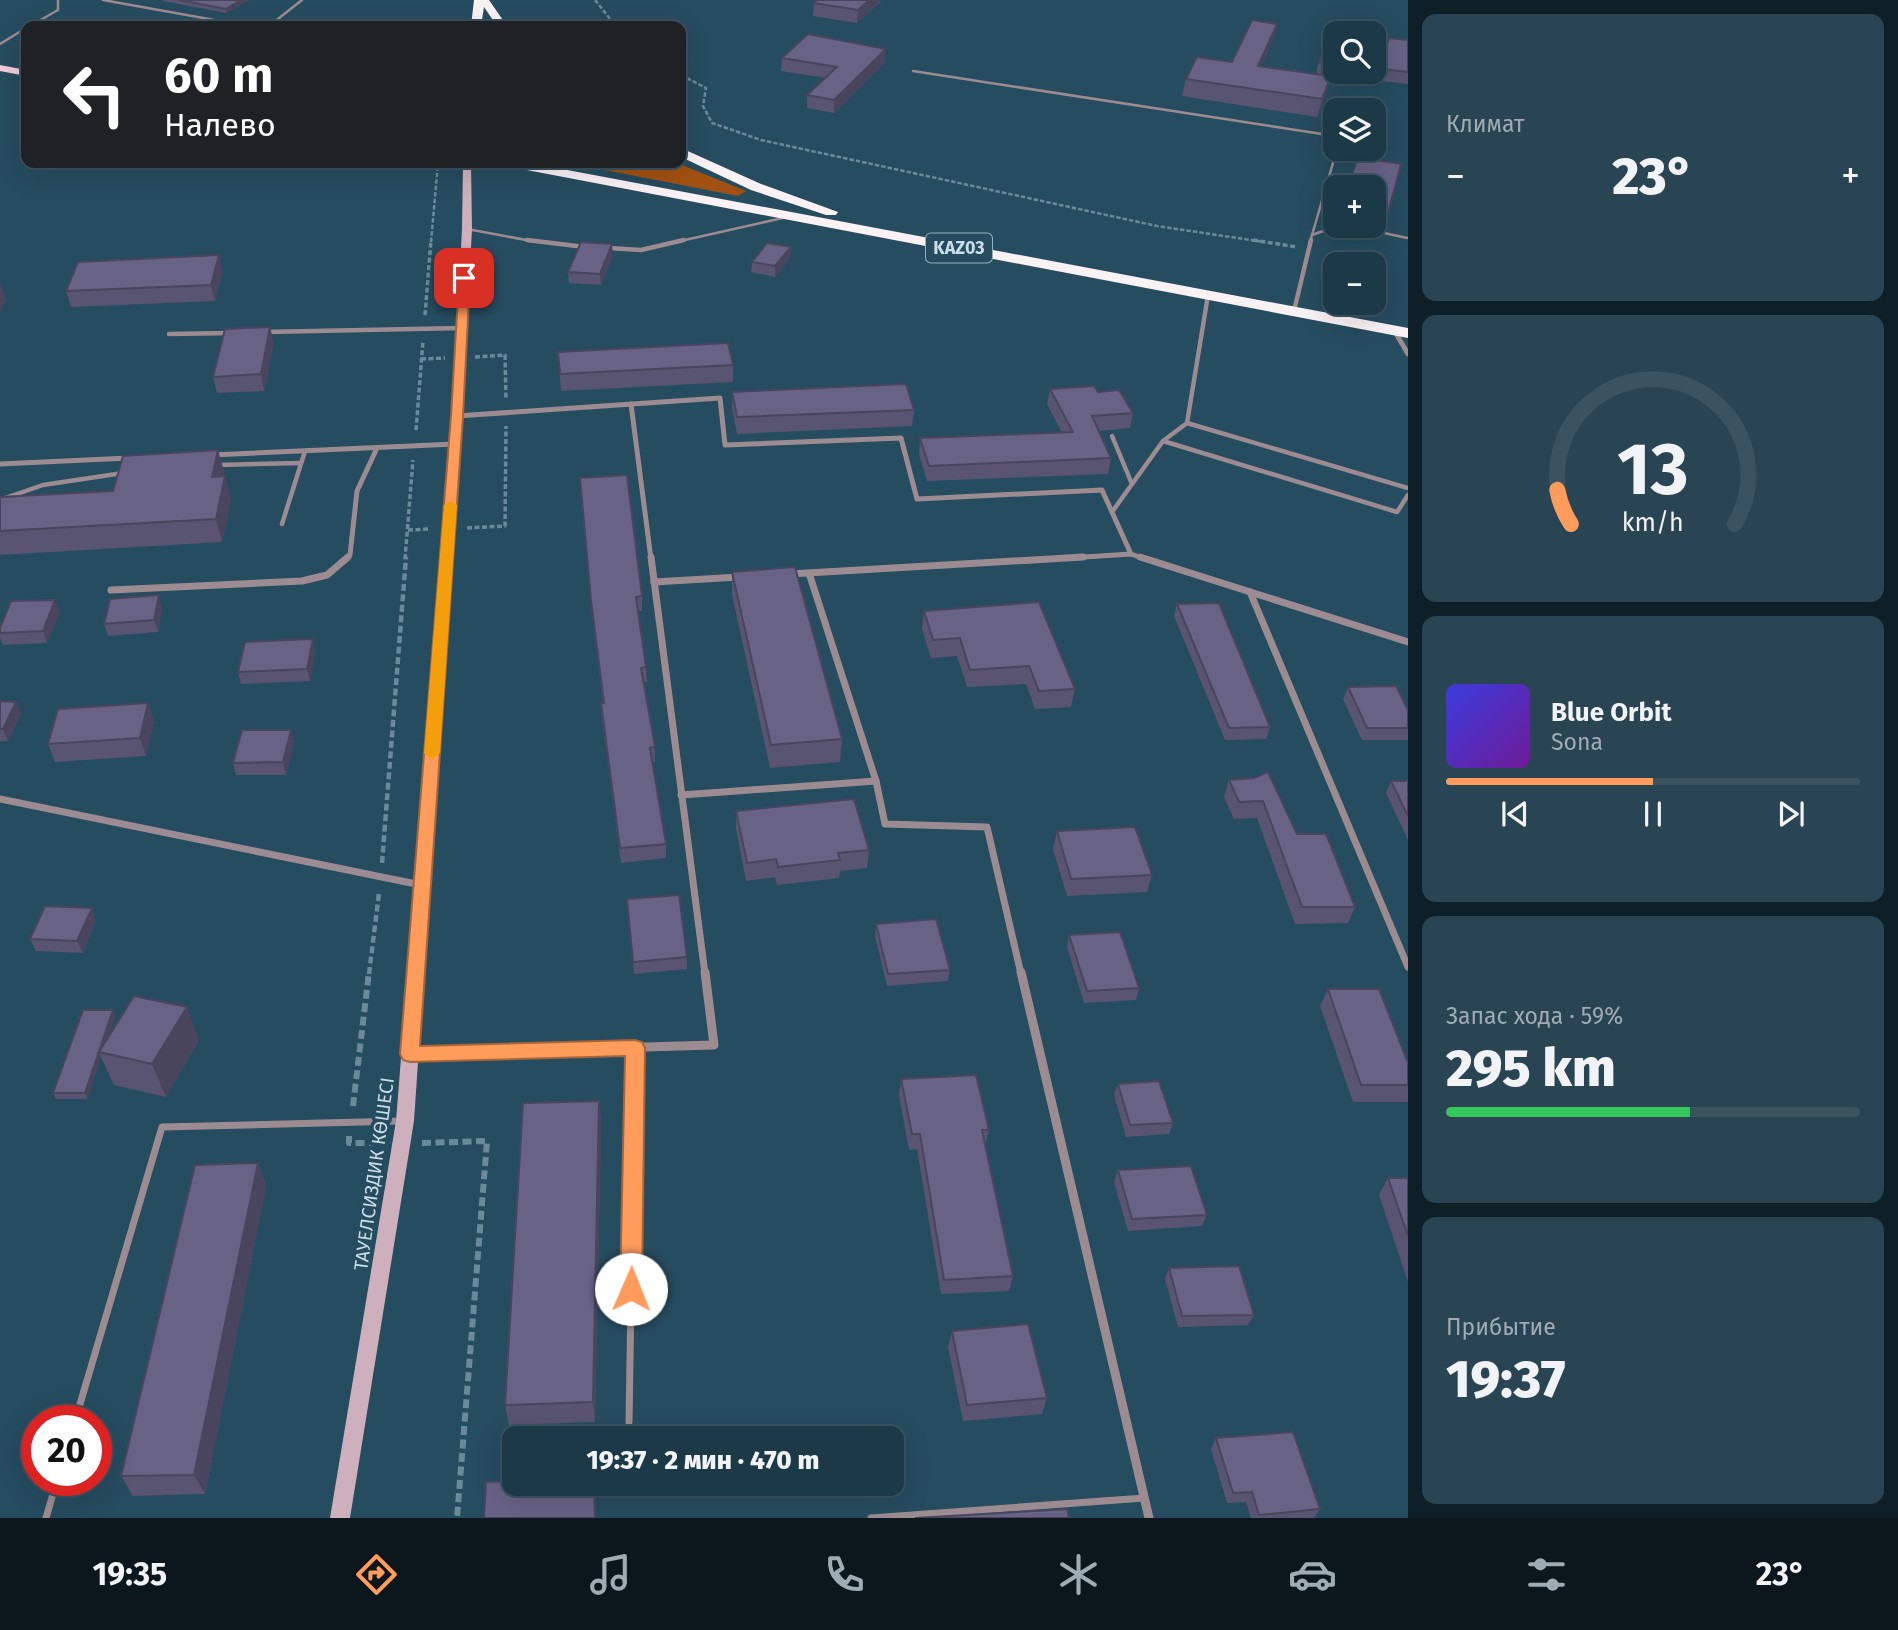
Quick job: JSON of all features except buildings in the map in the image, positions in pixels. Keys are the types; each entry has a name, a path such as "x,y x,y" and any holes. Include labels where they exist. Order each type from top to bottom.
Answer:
{"highway":[{"path":"477,21 482,0"},
{"path":"482,0 498,21"},
{"name":"KАZ03","path":"686,154 757,187 909,239"},
{"name":"KАZ03","path":"538,168 1401,332"}],"main road":[{"path":"0,68 21,72"}],"street":[{"name":"ТАУЕЛСИЗДИК КӨШЕСІ","path":"340,1518 405,1121 457,416 467,229 467,168"},
{"path":"1401,332 1408,354"},
{"path":"457,416 720,398 726,445 901,438 917,499 1102,490 1132,554"},
{"path":"410,1054 713,1045 631,404"},
{"path":"208,455 455,444"},
{"path":"111,590 302,580 327,575 350,555 357,491 377,447"},
{"path":"0,464 138,458"},
{"path":"783,574 1132,554 1408,642"},
{"path":"809,573 876,780 885,824 987,827 1149,1518"},
{"path":"654,582 744,577"},
{"path":"1250,592 1408,967"},
{"path":"681,795 876,780"},
{"path":"0,799 422,885"}],"lane":[{"path":"39,21 58,10 58,0"},
{"path":"103,0 220,21"},
{"path":"275,21 302,0"},
{"path":"0,44 21,31"},
{"path":"913,71 1323,134"},
{"path":"1294,311 1312,235 1334,161"},
{"path":"603,248 641,250 792,216"},
{"path":"1312,235 1321,229 1348,228 1408,238"},
{"path":"467,229 552,245 590,247"},
{"path":"1112,512 1163,441 1187,423 1208,295"},
{"path":"262,332 462,328"},
{"path":"169,334 236,333"},
{"path":"1187,423 1408,488"},
{"path":"1112,436 1132,484"},
{"path":"1163,441 1397,512 1408,495"},
{"path":"282,524 304,451"},
{"path":"207,465 301,463"},
{"path":"0,500 43,485 92,475 130,472"},
{"path":"629,1422 635,1048"},
{"path":"80,1405 162,1127 405,1121"},
{"path":"46,1518 52,1496"},
{"path":"871,1518 1144,1498"}],"path":[{"path":"595,0 610,21"},
{"path":"686,78 706,88 703,106 712,123 761,140 1157,226 1220,233 1308,250"},
{"path":"408,530 505,526 505,355 421,359"}],"shaded area":[{"path":"686,167 746,191 738,196 595,168"}],"slow traffic":[{"path":"432,753 451,505"}],"route":[{"path":"464,278 457,416 410,1054 635,1048 631,1289"}]}
